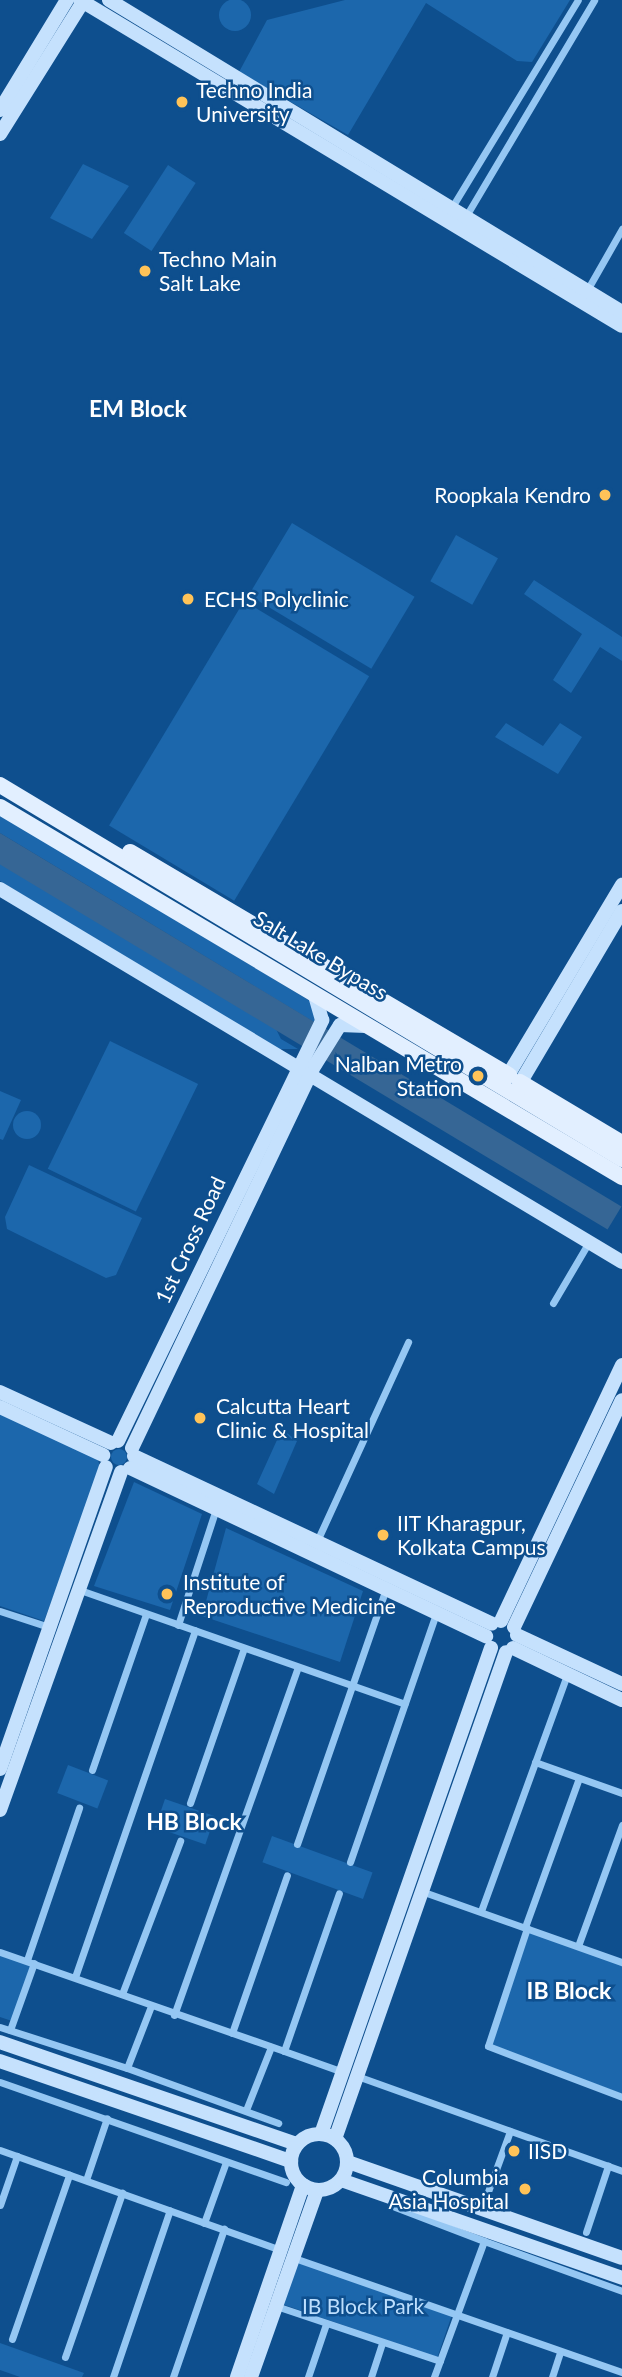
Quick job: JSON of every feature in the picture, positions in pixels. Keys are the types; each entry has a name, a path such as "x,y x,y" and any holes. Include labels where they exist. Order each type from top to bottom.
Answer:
{"main road":[{"name":"Salt Lake Bypass","path":"0,772 213,914 392,1022 622,1143"},
{"name":"Salt Lake Bypass","path":"0,785 73,830 94,837 199,889 415,1019 622,1159"},
{"name":"Salt Lake Bypass","path":"0,807 622,1178"},
{"path":"85,857 94,837"},
{"path":"199,889 213,914"},
{"path":"392,1022 415,1019"}],"street":[{"path":"0,134 8,107 67,0"},
{"path":"108,0 452,207 503,246"},
{"path":"452,207 578,0"},
{"path":"466,216 594,0"},
{"path":"8,107 82,1 503,246 583,295 622,326"},
{"path":"583,295 622,229"},
{"path":"583,295 622,312"},
{"path":"511,1085 622,885"},
{"path":"0,889 299,1061 622,1262"},
{"path":"511,1085 622,911"},
{"name":"1st Cross Road","path":"0,1810 6,1732 40,1679 50,1627 109,1452 299,1061 323,1020 322,1004 314,994"},
{"name":"1st Cross Road","path":"4,1770 40,1679 80,1590 129,1461 301,1091 336,1028 368,1026"},
{"path":"250,1162 264,1170"},
{"path":"553,1303 589,1242"},
{"path":"306,1542 408,1342"},
{"path":"161,1349 176,1355"},
{"path":"335,2139 358,2076 395,1942 502,1636 622,1365"},
{"path":"0,1392 216,1509 306,1542 386,1589 436,1613 622,1684"},
{"path":"502,1636 622,1400"},
{"path":"0,1407 109,1452 306,1542 502,1636 567,1674 622,1700"},
{"path":"178,1625 216,1509"},
{"path":"297,1844 386,1589"},
{"path":"80,1590 405,1704"},
{"path":"0,1611 50,1627"},
{"path":"350,1862 436,1613"},
{"path":"92,1770 146,1614"},
{"path":"75,1977 195,1630"},
{"path":"190,1803 244,1648"},
{"path":"174,2015 298,1667"},
{"path":"481,1911 567,1674"},
{"path":"535,1762 622,1793"},
{"path":"579,1777 526,1927 488,2046 622,2097"},
{"path":"5,2036 79,1808"},
{"path":"578,1946 622,1825"},
{"path":"122,1994 180,1841"},
{"path":"321,2134 343,2072 418,1890 427,1848"},
{"path":"232,2033 287,1875"},
{"path":"418,1890 622,1962"},
{"path":"284,2051 339,1893"},
{"path":"0,1952 343,2072"},
{"path":"127,2068 151,2006"},
{"path":"0,2027 5,2036 297,2144 321,2134 335,2139 348,2162 622,2258"},
{"path":"5,2036 127,2068 278,2123"},
{"path":"246,2110 271,2047"},
{"path":"0,2061 291,2161 306,2191 276,2306 237,2377"},
{"path":"358,2076 622,2171"},
{"path":"0,2082 286,2182"},
{"path":"86,2180 107,2118"},
{"path":"482,2209 510,2131"},
{"path":"291,2161 297,2144"},
{"path":"0,2150 281,2250"},
{"path":"0,2205 17,2156"},
{"path":"204,2222 226,2162"},
{"path":"341,2180 348,2162"},
{"path":"586,2232 608,2166"},
{"path":"12,2339 69,2175"},
{"path":"251,2377 256,2340 281,2250 306,2191 341,2180 622,2278"},
{"path":"65,2357 122,2193"},
{"path":"395,2207 622,2291"},
{"path":"113,2377 170,2210"},
{"path":"173,2377 224,2230"},
{"path":"434,2377 484,2241"},
{"path":"300,2260 617,2373"},
{"path":"276,2306 382,2344 440,2361"},
{"path":"308,2377 326,2324"},
{"path":"492,2377 507,2332"},
{"path":"371,2377 382,2344"},
{"path":"552,2377 560,2352"}],"green space":[{"path":"235,-1 246,4 251,15 246,26 235,31 224,26 219,15 224,4"},
{"path":"345,0 570,0 532,62 517,61 426,3 348,135 239,72 267,20"},
{"path":"83,164 129,186 92,239 50,218"},
{"path":"168,165 196,183 152,251 124,233"},
{"path":"292,523 415,597 371,669 249,595"},
{"path":"456,535 498,558 472,605 430,581"},
{"path":"534,580 622,637 622,661 600,647 571,693 553,680 582,634 524,594"},
{"path":"244,601 369,676 234,901 109,826"},
{"path":"506,723 543,746 560,723 582,737 558,774 495,737"},
{"path":"0,814 310,1001 317,1010 314,1022 0,833"},
{"path":"0,861 274,1025 281,1039 298,1049 277,1049 0,881"},
{"path":"110,1041 198,1084 136,1212 48,1169"},
{"path":"0,1091 21,1100 3,1140 0,1139"},
{"path":"27,1111 37,1115 41,1125 37,1135 27,1139 17,1135 13,1125 17,1115"},
{"path":"29,1165 142,1218 116,1275 106,1278 7,1229 5,1217"},
{"path":"0,1412 97,1456 101,1471 44,1621 0,1606"},
{"path":"282,1429 297,1441 274,1494 257,1484"},
{"path":"116,1449 122,1449 127,1457 125,1463 116,1465 111,1460 111,1454"},
{"path":"134,1482 202,1514 170,1610 94,1586"},
{"path":"226,1528 363,1591 340,1662 202,1616"},
{"path":"68,1765 108,1780 97,1808 57,1793"},
{"path":"165,1799 215,1816 205,1845 155,1827"},
{"path":"272,1836 373,1873 363,1899 262,1862"},
{"path":"527,1930 622,1964 622,2094 492,2045"},
{"path":"0,1955 32,1966 12,2021 0,2017"},
{"name":"IB Block Park","path":"296,2258 453,2312 437,2357 280,2303"},
{"path":"0,2343 84,2373 82,2377 20,2377 0,2370"}],"shaded area":[{"path":"0,833 621,1206 608,1230 0,864"}],"place":[{"name":"Techno India University","path":"182,102"},
{"name":"Techno Main Salt Lake","path":"145,271"},
{"name":"Roopkala Kendro","path":"605,495"},
{"name":"ECHS Polyclinic","path":"188,599"},
{"name":"Nalban Metro Station","path":"478,1076"},
{"name":"Calcutta Heart Clinic & Hospital","path":"200,1418"},
{"name":"IIT Kharagpur, Kolkata Campus","path":"383,1535"},
{"name":"Institute of Reproductive Medicine","path":"167,1594"},
{"name":"IISD","path":"514,2151"},
{"name":"Columbia Asia Hospital","path":"525,2189"}],"district":[{"name":"EM Block","path":"138,408"},
{"name":"HB Block","path":"194,1821"},
{"name":"IB Block","path":"569,1990"}]}
